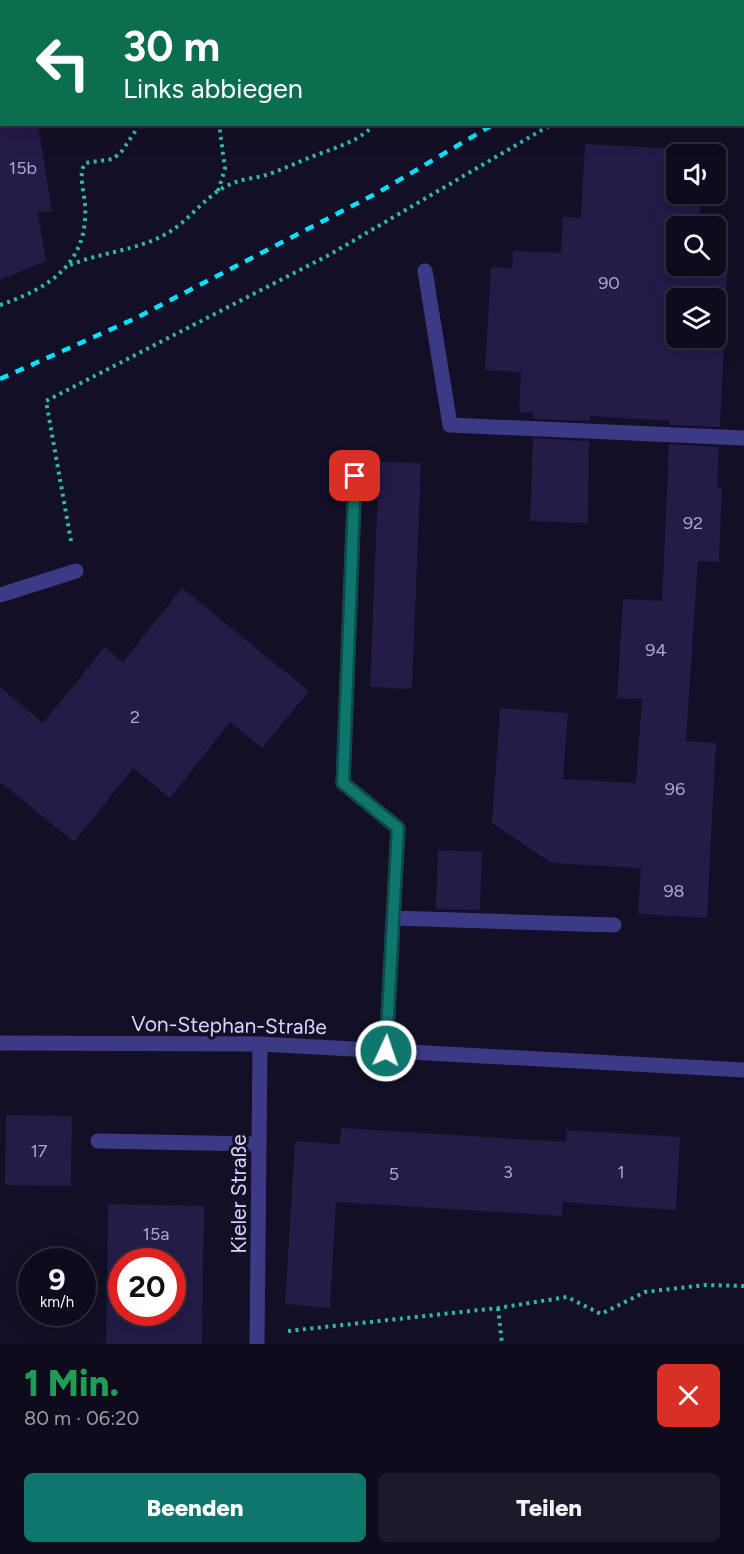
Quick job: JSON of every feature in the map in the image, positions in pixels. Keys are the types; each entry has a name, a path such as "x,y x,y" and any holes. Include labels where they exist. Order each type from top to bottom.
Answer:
{"street":[{"path":"425,271 450,425 744,438"},
{"path":"355,476 343,783 398,828 386,1051"},
{"path":"0,595 76,571"},
{"path":"393,918 614,925"},
{"name":"Von-Stephan-Straße","path":"0,1043 260,1044 744,1070"},
{"name":"Kieler Straße","path":"257,1339 260,1044"},
{"path":"98,1141 259,1144"}],"path":[{"path":"70,265 81,242 86,218 81,171 85,163 113,159 122,151 139,126"},
{"path":"217,192 225,168 219,126"},
{"path":"0,305 22,298 50,283 70,265 92,256 150,243 168,233 217,192 235,182 283,169 337,148 364,135 373,126"},
{"path":"76,571 46,401 329,255 549,126"},
{"path":"257,1339 567,1297 601,1314 645,1292 705,1285 744,1286"},
{"path":"498,1308 502,1344"}],"building":[{"path":"0,126 38,126 52,211 38,212 46,261 0,280"},
{"path":"585,144 666,148 666,204 700,204 700,216 666,216 666,276 726,276 726,258 728,258 726,300 726,288 666,288 666,348 724,348 720,427 670,425 670,421 590,416 590,421 533,419 534,413 519,412 521,372 485,370 491,267 512,268 513,251 561,253 563,217 581,218"},
{"path":"533,438 589,441 588,523 530,521"},
{"path":"669,444 719,447 717,487 722,487 719,562 698,561 686,741 716,743 707,918 638,914 641,868 551,863 492,823 500,708 568,713 563,779 636,783 642,699 617,698 623,599 662,601"},
{"path":"379,462 421,463 412,689 370,687"},
{"path":"182,588 309,691 262,748 230,722 170,798 133,768 74,842 0,782 0,687 43,723 105,647 123,662"},
{"path":"438,850 482,852 480,910 436,909"},
{"path":"6,1115 72,1116 71,1186 5,1185"},
{"path":"341,1128 566,1142 567,1130 680,1137 676,1210 563,1202 562,1216 336,1202 330,1308 285,1304 295,1141 340,1144"},
{"path":"108,1204 204,1206 202,1344 106,1344"}],"railway":[{"path":"0,379 134,319 379,192 491,126"}],"route":[{"path":"355,476 343,783 398,828 386,1051"}]}
